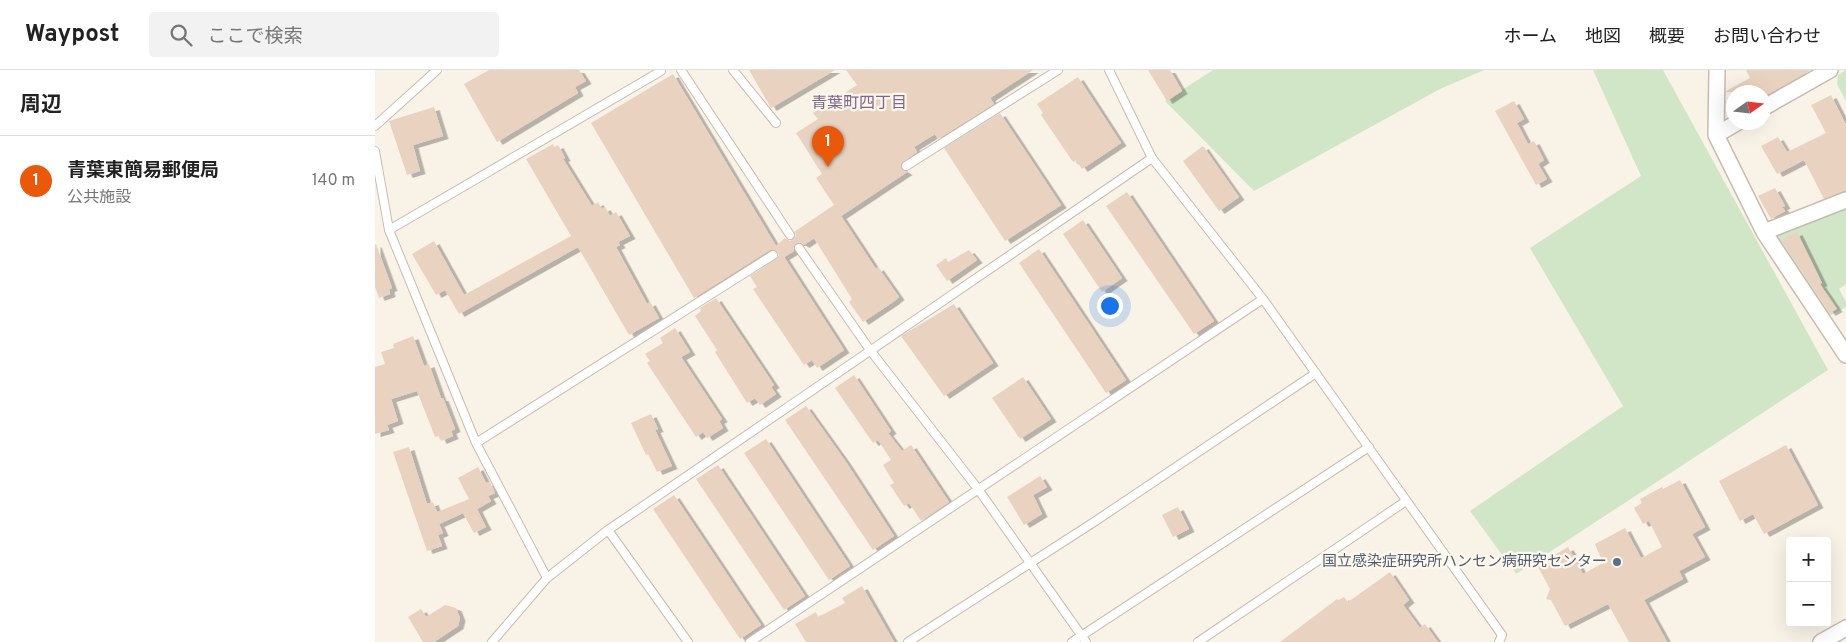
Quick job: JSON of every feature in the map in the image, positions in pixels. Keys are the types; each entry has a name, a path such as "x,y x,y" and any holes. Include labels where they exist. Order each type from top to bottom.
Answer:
{"street":[{"path":"1717,70 1716,135 1764,232 1846,355"},
{"path":"1771,103 1830,70"},
{"path":"1716,135 1726,129"},
{"path":"1764,232 1846,200"},
{"path":"1821,642 1846,628"}],"lane":[{"path":"375,126 437,70"},
{"path":"646,70 659,72"},
{"path":"681,70 790,235"},
{"path":"733,70 776,123"},
{"path":"906,166 1058,70"},
{"path":"1109,70 1151,158 1263,299 1502,635 1499,642"},
{"path":"389,230 659,72"},
{"path":"375,151 389,230 476,443 547,578"},
{"path":"492,642 547,578 608,530 1151,158"},
{"path":"799,248 870,350 978,490 1083,639"},
{"path":"476,443 773,256"},
{"path":"750,642 1263,299"},
{"path":"908,642 1094,522 1316,373"},
{"path":"1072,642 1083,639 1369,447"},
{"path":"1198,642 1406,501"},
{"path":"608,530 688,642"}],"green space":[{"path":"1213,70 1484,70 1440,89 1254,191 1165,101"},
{"path":"1593,70 1663,70 1828,370 1516,574 1470,511 1623,406 1530,248 1641,176"},
{"path":"1846,70 1846,101 1837,84 1838,75"},
{"path":"1846,204 1846,284 1839,289 1846,302 1846,307 1827,317 1771,229"}],"building":[{"path":"489,70 579,70 586,81 575,87 578,93 497,142 464,84"},
{"path":"749,70 835,70 771,108"},
{"path":"846,70 1033,70 990,98 994,104 938,139 935,134 914,147 917,152 901,164 902,169 907,172 841,216 876,269 878,267 899,297 893,302 863,322 849,302 852,299 814,238 804,245 796,243 794,251 784,257 844,350 817,368 812,360 804,365 753,289 757,287 750,276 776,259 779,255 777,252 773,249 770,250 694,298 591,123 673,74 776,246 785,238 790,241 793,239 796,235 794,232 834,205 816,178 822,174 796,133 818,119 813,113 857,85"},
{"path":"1148,70 1170,70 1182,91 1167,101"},
{"path":"1746,70 1811,70 1771,92 1771,85 1737,85 1750,78"},
{"path":"1078,77 1121,143 1082,169 1076,160 1073,162 1041,115 1043,113 1037,104"},
{"path":"1831,95 1846,125 1846,190 1824,199 1804,160 1777,174 1761,146 1778,137 1787,152 1826,133 1811,105"},
{"path":"1514,101 1524,119 1517,123 1528,144 1534,141 1544,160 1538,164 1547,179 1536,185 1495,111"},
{"path":"434,107 443,136 413,145 420,171 407,175 389,121"},
{"path":"1000,113 1061,205 1005,241 944,148"},
{"path":"553,144 554,147 558,145 565,158 563,159 592,206 598,202 602,209 605,207 610,216 616,212 630,236 618,242 620,245 616,247 647,304 650,302 659,318 629,335 578,247 459,314 445,290 436,295 412,254 434,241 464,295 571,236 526,159"},
{"path":"1203,146 1239,197 1219,211 1183,161"},
{"path":"1775,188 1785,206 1782,207 1785,211 1771,219 1758,196"},
{"path":"1127,192 1214,321 1194,334 1106,206"},
{"path":"1083,220 1122,278 1102,292 1063,234"},
{"path":"1797,232 1822,283 1820,284 1837,309 1830,313 1781,240"},
{"path":"376,244 392,288 389,289 390,294 379,298 375,287"},
{"path":"1039,249 1126,380 1106,393 1019,263"},
{"path":"969,250 977,260 947,281 936,265 946,258 948,262"},
{"path":"716,298 774,385 771,387 776,394 760,405 755,398 747,403 695,316 701,311 700,308"},
{"path":"954,304 993,363 944,396 901,336"},
{"path":"675,328 690,352 681,357 722,419 719,421 723,428 707,438 703,432 696,437 647,363 650,361 645,354 663,343 660,338"},
{"path":"413,336 424,366 429,364 455,429 451,431 453,436 441,441 439,436 435,437 417,391 391,399 398,421 387,425 389,430 375,434 375,367 385,364 381,352 394,348 393,344"},
{"path":"854,375 891,431 888,433 902,451 911,445 949,502 921,521 909,503 904,506 890,485 894,483 883,465 891,460 878,440 873,443 835,388"},
{"path":"1023,377 1051,419 1020,439 992,398"},
{"path":"806,406 846,462 894,536 873,550 785,420"},
{"path":"651,414 658,429 655,430 672,466 657,472 648,454 646,455 631,423"},
{"path":"766,439 850,566 829,580 744,453"},
{"path":"1786,445 1818,505 1764,534 1753,514 1740,521 1719,481"},
{"path":"409,447 427,504 433,502 437,512 469,499 458,478 478,467 486,483 490,482 495,493 488,496 491,501 477,509 486,527 474,533 463,513 439,524 443,533 438,535 442,546 427,551 393,452"},
{"path":"718,465 805,596 784,610 696,479"},
{"path":"1040,476 1047,487 1033,495 1042,514 1024,525 1007,497"},
{"path":"1680,480 1705,527 1692,534 1705,557 1679,571 1683,579 1644,600 1667,642 1629,642 1608,604 1565,626 1551,600 1546,599 1550,589 1537,565 1568,547 1583,574 1603,563 1595,544 1625,528 1641,558 1662,547 1649,521 1643,524 1634,508 1642,503 1640,499"},
{"path":"674,495 761,625 740,639 653,509"},
{"path":"1178,507 1189,529 1173,537 1162,515"},
{"path":"1390,572 1409,600 1403,605 1420,628 1425,624 1438,642 1280,642 1337,599 1339,600 1344,597 1348,602"},
{"path":"862,586 894,642 806,642 795,624 816,612 818,617 845,603 842,598"},
{"path":"445,605 456,608 460,618 458,626 434,642 423,642 408,617 421,609 426,617"}],"place":[{"name":"青葉東簡易郵便局","path":"828,167"},
{"name":"国立感染症研究所ハンセン病研究センター","path":"1617,562"}],"district":[{"name":"青葉町四丁目","path":"859,104"}]}
